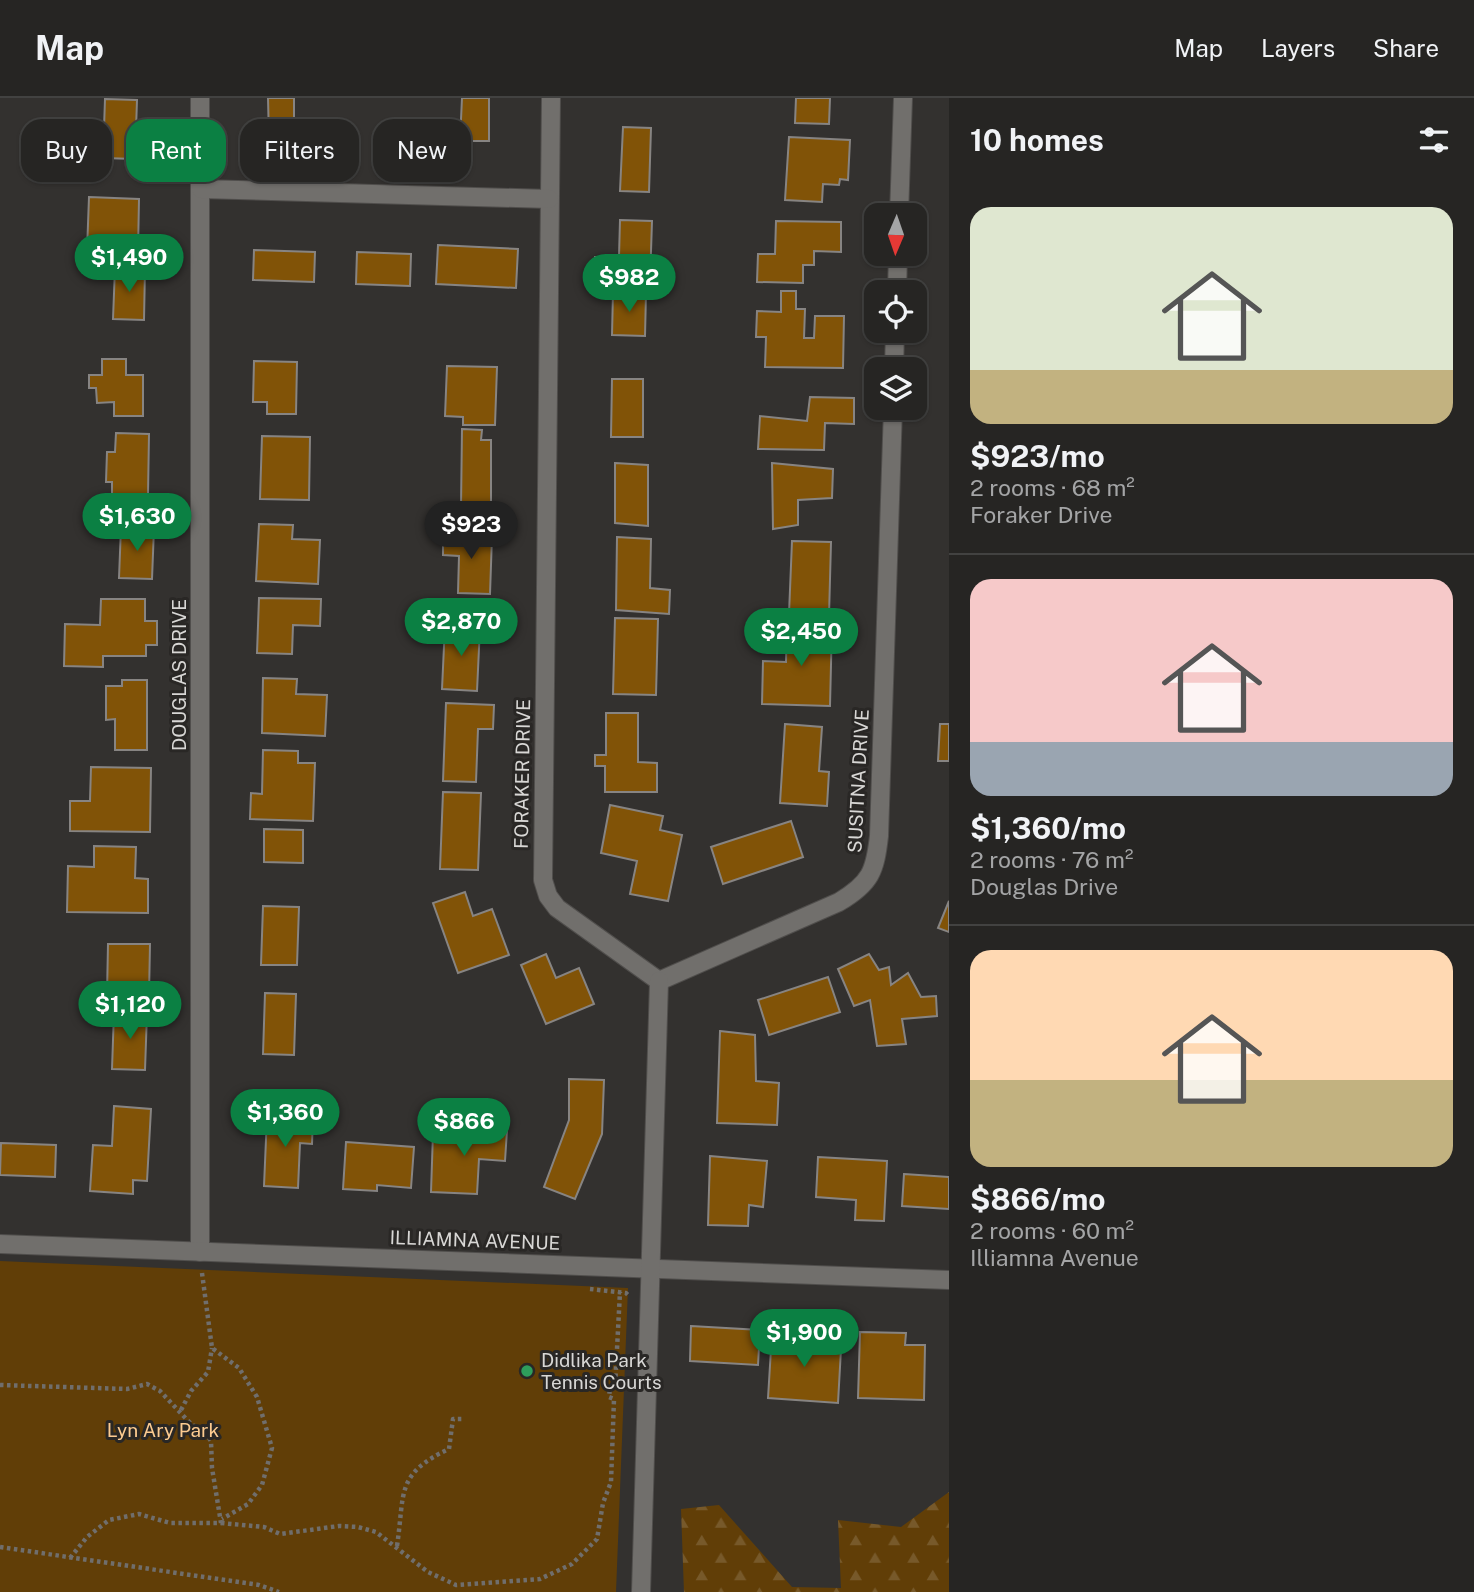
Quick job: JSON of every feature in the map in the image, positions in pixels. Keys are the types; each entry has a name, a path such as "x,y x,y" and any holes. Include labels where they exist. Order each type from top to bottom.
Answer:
{"street":[{"name":"DOUGLAS DRIVE","path":"200,98 200,1252"},
{"name":"FORAKER DRIVE","path":"551,98 543,880 548,896 557,908 659,981"},
{"path":"899,203 903,98"},
{"path":"201,189 550,199"},
{"name":"SUSITNA DRIVE","path":"659,981 839,902 860,890 871,876 879,835 893,420"},
{"path":"642,1592 659,981"},
{"name":"ILLIAMNA AVENUE","path":"0,1244 949,1280"}],"path":[{"path":"181,1410 191,1391 208,1372 212,1348 202,1273"},
{"path":"70,1558 87,1537 109,1520 139,1514 170,1523 221,1521 264,1527 280,1534 339,1526 358,1527 376,1532 428,1572 456,1585 540,1579 572,1564 597,1539 603,1503 611,1482 614,1399 609,1397 610,1388 615,1387 620,1292"},
{"path":"212,1348 239,1368 257,1397 272,1448 262,1485 247,1504 221,1521"},
{"path":"0,1385 127,1389 147,1384 181,1410 192,1425 204,1430 211,1440 212,1468 221,1521"},
{"path":"397,1546 406,1480 426,1459 449,1449 453,1419 461,1419"},
{"path":"0,1547 259,1585 279,1592"}],"green space":[{"name":"Lyn Ary Park","path":"0,1261 628,1288 616,1592 0,1592"},
{"path":"949,1492 949,1592 684,1592 681,1509 719,1505 792,1587 841,1588 838,1520 901,1527"}],"building":[{"path":"268,98 294,98 294,119 268,119"},
{"path":"462,98 489,98 489,141 471,141 471,119 461,119"},
{"path":"796,98 830,98 829,124 795,123"},
{"path":"105,99 137,100 136,119 126,119 126,159 112,158 112,119 104,119"},
{"path":"623,127 651,128 649,192 620,191"},
{"path":"789,137 850,140 848,180 840,179 839,185 823,184 822,202 785,200"},
{"path":"89,197 139,199 138,252 87,251"},
{"path":"620,220 652,221 650,282 594,280 595,257 619,257"},
{"path":"776,221 841,222 841,252 814,251 814,265 803,265 803,283 757,282 758,254 775,254"},
{"path":"438,245 518,249 516,288 436,284"},
{"path":"254,250 315,252 314,282 253,280"},
{"path":"357,252 411,254 410,286 356,284"},
{"path":"115,268 145,268 144,320 113,319"},
{"path":"781,291 796,291 796,309 805,309 804,338 814,338 815,316 844,316 843,368 765,367 766,337 756,337 757,311 781,312"},
{"path":"613,292 646,293 645,336 612,335"},
{"path":"102,359 126,359 126,375 143,375 143,416 114,416 114,402 97,403 96,388 89,388 89,375 102,375"},
{"path":"254,361 297,362 296,414 267,414 267,402 253,402"},
{"path":"447,366 497,367 495,425 463,425 463,417 445,416"},
{"path":"612,379 643,379 643,437 611,437"},
{"path":"810,397 854,398 854,424 825,423 824,450 758,449 760,416 807,421"},
{"path":"462,429 482,430 481,440 491,440 491,507 461,507"},
{"path":"116,433 149,434 148,495 112,495 112,482 106,482 107,452 115,452"},
{"path":"262,436 310,437 309,500 260,499"},
{"path":"615,463 648,465 648,526 615,523"},
{"path":"772,463 833,469 832,498 798,500 798,525 773,529"},
{"path":"259,524 293,525 292,539 320,540 318,584 256,581"},
{"path":"121,527 154,528 152,579 119,578"},
{"path":"443,534 492,536 490,594 458,593 459,556 443,555"},
{"path":"617,537 651,539 650,588 670,590 669,614 616,610"},
{"path":"792,541 831,542 829,616 789,614"},
{"path":"259,598 321,599 320,626 293,625 292,654 257,653"},
{"path":"101,599 145,599 145,621 157,621 157,645 146,645 146,656 103,656 103,667 64,666 65,624 100,625"},
{"path":"615,618 658,619 656,695 613,694"},
{"path":"787,622 832,623 830,706 762,704 763,661 786,662"},
{"path":"445,625 480,627 477,691 442,689"},
{"path":"263,678 297,679 296,694 327,695 325,736 262,733"},
{"path":"122,680 147,680 147,750 115,750 115,719 106,720 106,686 122,686"},
{"path":"446,703 494,705 493,729 478,729 476,782 443,781"},
{"path":"606,713 638,713 638,762 657,763 657,792 605,792 605,766 595,766 595,755 606,755"},
{"path":"785,724 822,727 819,771 829,772 827,806 780,803"},
{"path":"940,724 949,724 949,761 938,761"},
{"path":"263,750 298,751 298,763 315,763 313,821 250,819 251,793 262,794"},
{"path":"91,767 151,768 150,832 70,831 70,801 90,801"},
{"path":"443,792 481,793 478,870 440,869"},
{"path":"610,805 663,816 660,830 682,835 668,901 630,894 637,861 601,853"},
{"path":"791,821 803,857 723,884 711,847"},
{"path":"264,829 303,830 303,863 264,862"},
{"path":"94,846 136,847 135,878 148,879 148,913 67,912 68,866 94,867"},
{"path":"465,892 473,916 492,909 509,955 458,973 433,903"},
{"path":"949,901 949,932 938,928"},
{"path":"263,906 299,907 297,965 261,965"},
{"path":"108,944 150,944 149,995 107,995"},
{"path":"546,954 556,978 579,968 594,1004 546,1024 521,965"},
{"path":"869,954 879,970 889,967 891,985 908,973 921,997 936,996 937,1016 902,1019 906,1044 877,1046 870,1000 854,1006 838,969"},
{"path":"828,977 840,1012 769,1035 758,1000"},
{"path":"265,993 296,994 294,1055 263,1054"},
{"path":"114,1012 147,1013 145,1070 112,1069"},
{"path":"720,1031 755,1035 756,1081 779,1083 777,1125 717,1123"},
{"path":"569,1079 604,1080 602,1134 575,1199 544,1187 569,1120"},
{"path":"114,1106 151,1109 147,1181 133,1180 133,1194 90,1191 93,1145 112,1146"},
{"path":"267,1116 313,1118 312,1144 300,1143 298,1188 264,1186"},
{"path":"463,1128 507,1130 505,1161 479,1159 477,1194 431,1192 433,1133 463,1135"},
{"path":"346,1142 414,1147 411,1188 377,1185 377,1191 343,1189"},
{"path":"1,1143 56,1145 55,1177 0,1175"},
{"path":"710,1156 767,1161 763,1207 749,1205 748,1226 708,1225"},
{"path":"818,1157 887,1161 884,1221 855,1220 856,1200 816,1197"},
{"path":"904,1174 949,1177 949,1209 902,1206"},
{"path":"691,1326 760,1330 758,1365 690,1361"},
{"path":"860,1332 906,1333 905,1345 925,1345 924,1400 858,1398"},
{"path":"772,1333 822,1336 821,1347 841,1349 838,1403 768,1398"}],"place":[{"name":"Didlika Park Tennis Courts","path":"527,1371"}]}
